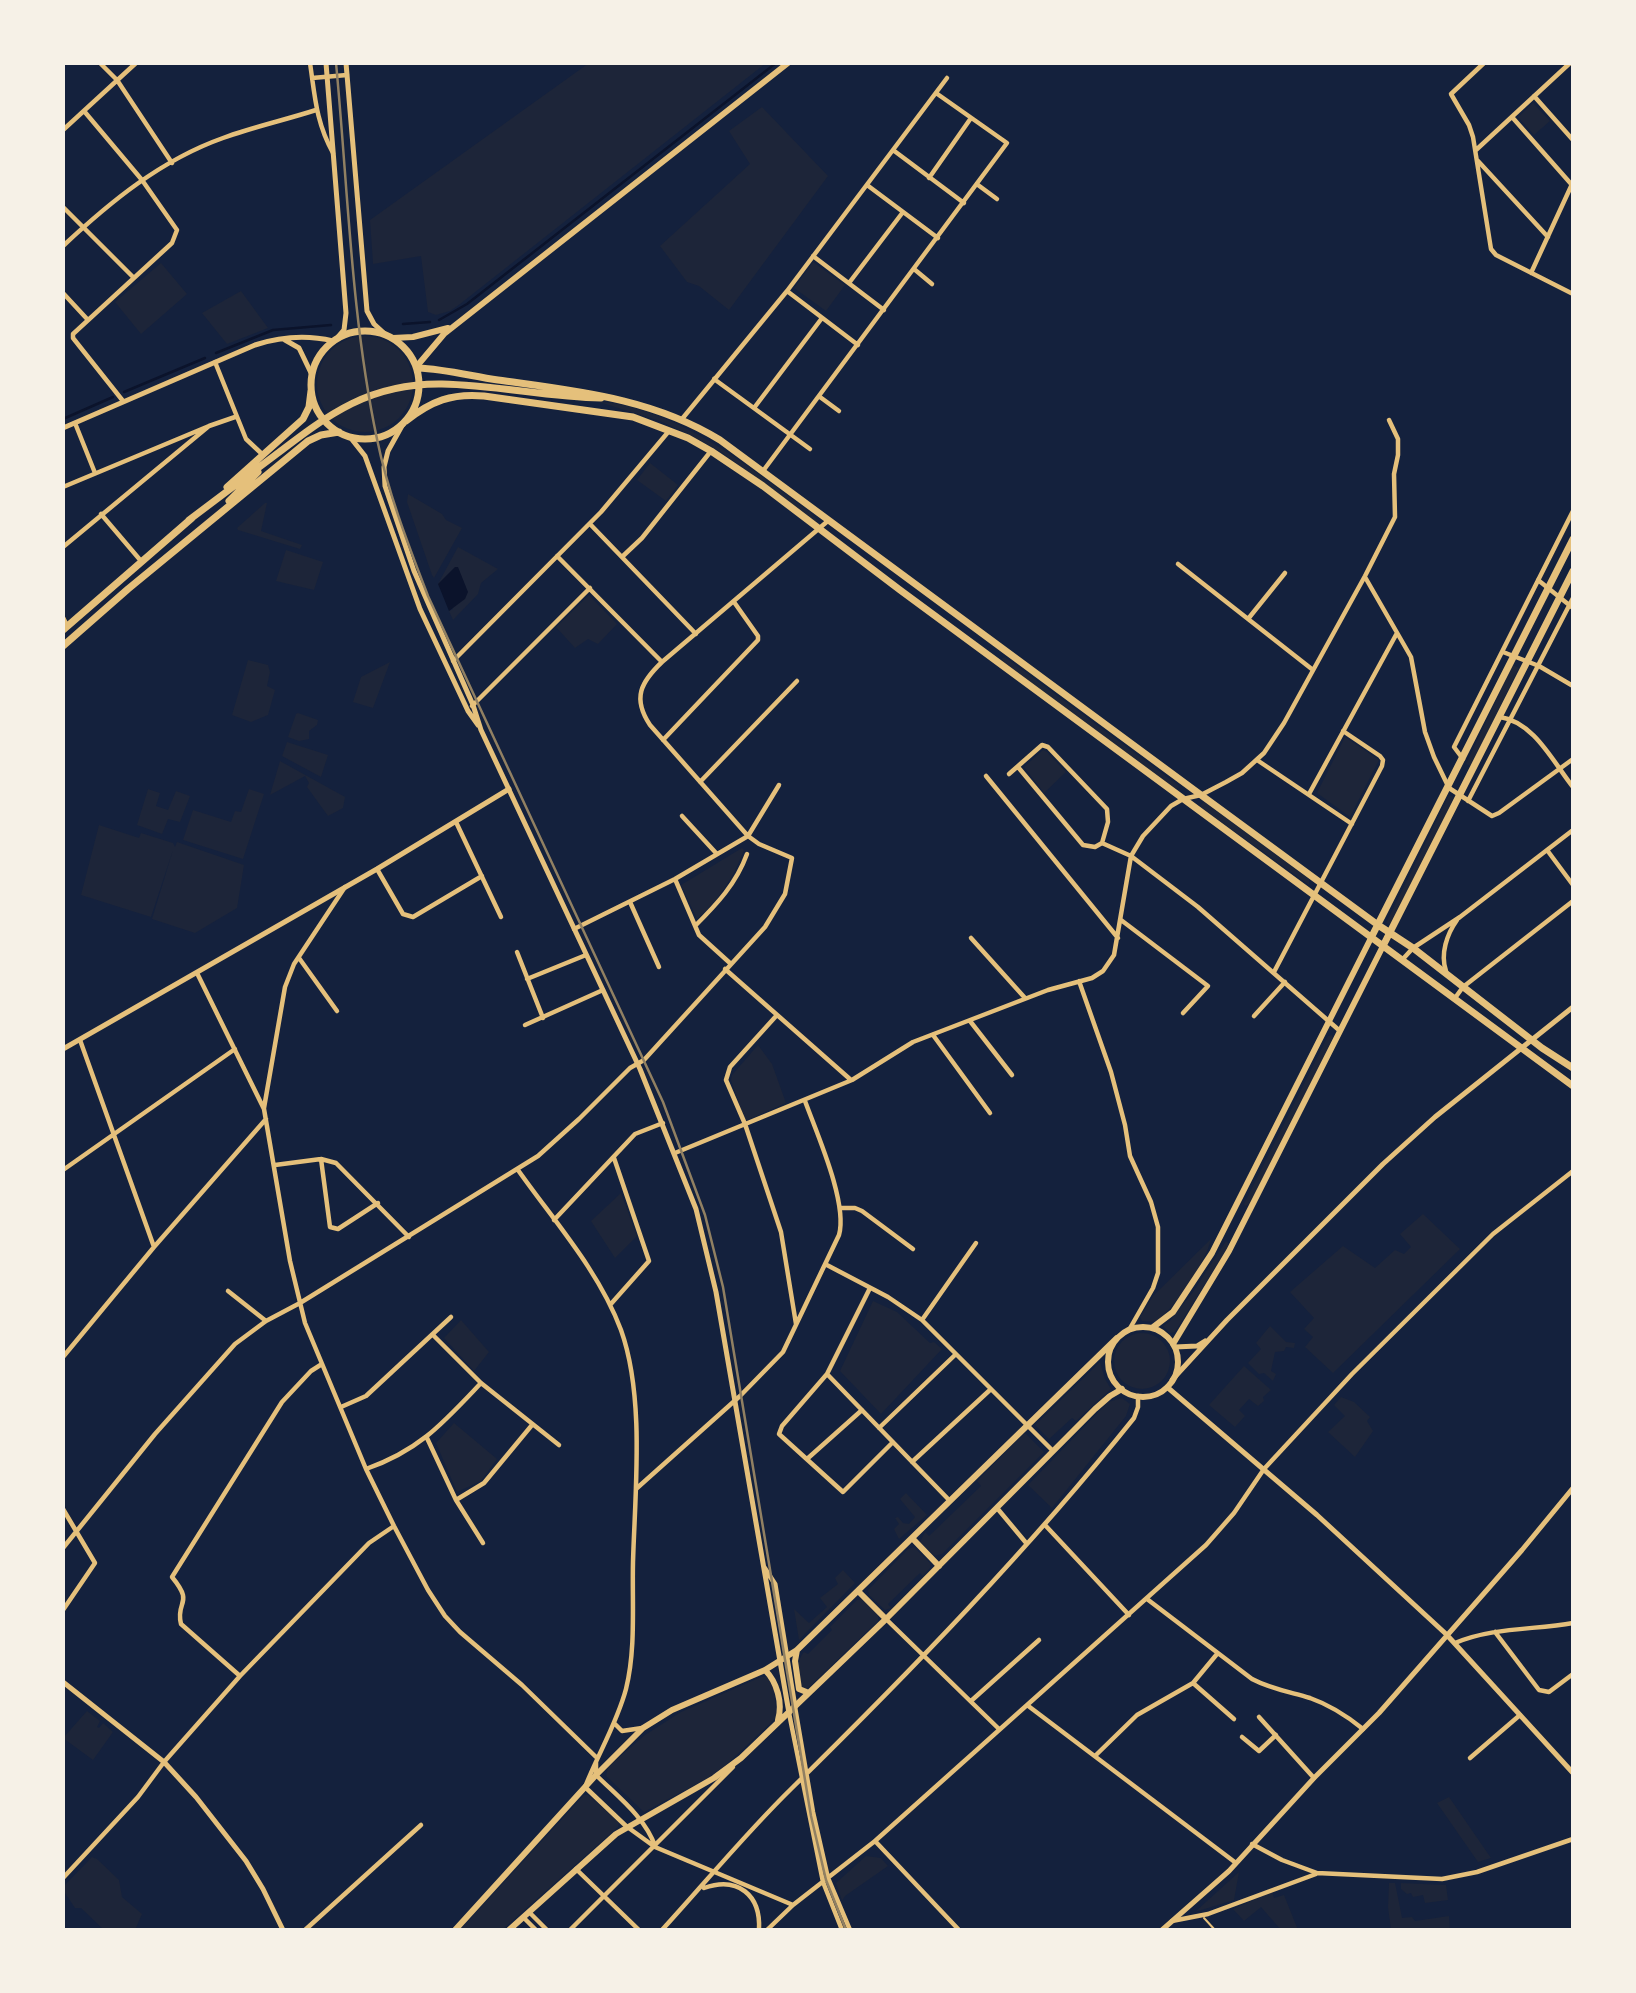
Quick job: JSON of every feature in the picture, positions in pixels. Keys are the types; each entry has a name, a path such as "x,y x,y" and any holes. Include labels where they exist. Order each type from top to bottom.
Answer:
{"highway":[{"path":"65,628 303,419 309,407 312,375 321,352 336,339 360,330 385,334 405,347 417,367 419,396 404,423"},
{"path":"417,367 620,399 682,419 720,440 1319,882 1413,948 1530,1040 1573,1068"},
{"path":"189,520 337,410 375,394 428,384 477,386 564,398 620,399"},
{"path":"311,391 313,401 323,419 350,437 376,438 394,431 420,409 441,398 467,394 618,414"},
{"path":"564,398 670,430 711,451 763,486 994,660 1573,1086"},
{"path":"63,646 308,441 321,435 339,432"},
{"path":"201,528 280,451"},
{"path":"1371,938 1573,539"},
{"path":"1383,946 1573,571"},
{"path":"900,590 909,580"},
{"path":"994,660 1002,649"}],"main road":[{"path":"63,428 255,345 279,339 336,339 344,330 346,313 326,63"},
{"path":"346,63 367,311 374,324 385,334"},
{"path":"417,367 438,339 788,63"},
{"path":"393,338 413,338 459,323"},
{"path":"279,339 299,348 312,375"},
{"path":"404,423 388,451 384,467 385,486 414,571 473,705 481,730 638,1064 675,1153 704,1237 789,1713"},
{"path":"350,437 365,456 420,609 468,711 481,730"},
{"path":"63,618 65,628"},
{"path":"63,1049 377,869 509,789"},
{"path":"1152,1328 1173,1312 1194,1284 1231,1219 1371,938"},
{"path":"1174,1346 1242,1225 1383,946"},
{"path":"1117,1338 1110,1350 1108,1363 1110,1375 1122,1390 1138,1396 1154,1395 1167,1387 1208,1340 1383,1164 1435,1117 1573,1007"},
{"path":"1231,1219 1242,1225"},
{"path":"455,1930 596,1774 643,1728 672,1710 765,1670 797,1650 1117,1338 1140,1327 1152,1328 1166,1335 1174,1346 1178,1362 1172,1380"},
{"path":"1174,1346 1197,1346 1208,1340"},
{"path":"1167,1387 1354,1548 1446,1634 1573,1773"},
{"path":"509,1930 626,1826 714,1778 741,1758 886,1619 1110,1396 1122,1390"},
{"path":"1162,1930 1236,1863 1363,1729 1522,1550 1573,1488"},
{"path":"912,1538 939,1566"},
{"path":"762,1565 775,1584 795,1707"},
{"path":"858,1591 886,1619"},
{"path":"797,1650 795,1661 799,1689 809,1693"},
{"path":"765,1670 776,1684 780,1713 776,1725"},
{"path":"63,1682 164,1762 208,1811 263,1889 283,1930"}],"street":[{"path":"100,63 117,80 172,163"},
{"path":"63,130 136,63"},
{"path":"310,63 316,110 322,132 333,153"},
{"path":"1484,63 1451,94 1469,125 1492,252 1573,294"},
{"path":"1475,150 1570,63"},
{"path":"312,78 347,75"},
{"path":"682,419 787,291 947,78"},
{"path":"763,471 1007,144 936,93"},
{"path":"1534,96 1573,140"},
{"path":"63,246 142,180 172,163 221,139 316,110"},
{"path":"84,111 142,180 177,230 172,243 74,332 73,338 123,401"},
{"path":"1512,117 1573,183 1531,273"},
{"path":"929,178 971,118"},
{"path":"892,150 964,203"},
{"path":"1477,160 1548,237"},
{"path":"978,184 997,199"},
{"path":"867,185 938,238"},
{"path":"63,207 133,277"},
{"path":"849,283 903,212"},
{"path":"813,256 884,310"},
{"path":"914,269 932,284"},
{"path":"787,291 858,345"},
{"path":"63,293 88,320"},
{"path":"754,408 822,318"},
{"path":"215,362 246,439 262,454"},
{"path":"714,379 810,449"},
{"path":"820,397 839,411"},
{"path":"63,487 235,417"},
{"path":"675,1153 852,1080 914,1042 1025,998 1098,975 1107,967 1114,955 1118,938 1131,856 1150,826 1183,799 1201,795 1242,772 1257,760 1284,723 1365,576 1395,517 1394,474 1398,439 1389,420"},
{"path":"75,423 96,473"},
{"path":"63,545 209,426"},
{"path":"453,661 590,524 670,430"},
{"path":"623,556 642,538 711,451"},
{"path":"1463,760 1454,747 1573,511"},
{"path":"101,514 141,561"},
{"path":"63,1548 76,1529 235,1345 266,1321 518,1171 555,1142 630,1068 644,1060 775,913 785,894 793,860 748,835 663,740 645,717 640,701 645,678 829,520"},
{"path":"590,524 696,634"},
{"path":"557,556 662,662"},
{"path":"1178,564 1313,670"},
{"path":"1248,619 1285,573"},
{"path":"1365,576 1413,666 1424,732 1449,788 1492,816 1573,759"},
{"path":"1538,580 1572,606"},
{"path":"468,711 590,588"},
{"path":"1468,801 1572,606 1573,598"},
{"path":"663,740 758,640 758,636 734,602"},
{"path":"1309,794 1397,632"},
{"path":"1503,652 1539,666 1573,686"},
{"path":"700,782 797,681"},
{"path":"1500,717 1511,719 1525,727 1573,787"},
{"path":"1274,972 1384,760 1343,731"},
{"path":"1009,774 1042,746 1048,747 1107,809 1108,822 1102,843 1096,847 1083,845 1018,767"},
{"path":"1257,760 1352,824"},
{"path":"986,775 1118,938"},
{"path":"573,929 675,879 748,835 779,785"},
{"path":"682,816 716,853"},
{"path":"456,821 501,917"},
{"path":"1402,960 1413,948 1460,917 1573,830"},
{"path":"1102,843 1131,856 1220,924 1340,1032"},
{"path":"1547,850 1573,884"},
{"path":"695,926 725,894 740,873 747,854"},
{"path":"377,869 408,917 482,876"},
{"path":"675,879 699,935 730,964"},
{"path":"264,1109 279,1009 285,987 299,957 345,887"},
{"path":"1454,999 1463,987 1573,901"},
{"path":"631,902 659,967"},
{"path":"1450,978 1443,963 1443,954 1450,933 1460,917"},
{"path":"1121,920 1208,986 1183,1013"},
{"path":"971,938 1025,998"},
{"path":"517,951 543,1018"},
{"path":"527,979 586,955"},
{"path":"299,957 337,1011"},
{"path":"725,970 852,1080"},
{"path":"197,973 264,1109 300,1303 311,1341 366,1469 394,1526 445,1616 522,1685 596,1758 596,1774 640,1820 652,1835 655,1847"},
{"path":"1079,982 1111,1072 1130,1156 1151,1202 1158,1227 1158,1273 1153,1288 1129,1330"},
{"path":"1254,1016 1284,982"},
{"path":"525,1025 603,990"},
{"path":"777,1015 727,1073 728,1086 745,1124 781,1232 797,1326"},
{"path":"970,1021 1012,1075"},
{"path":"933,1035 990,1113"},
{"path":"80,1040 153,1247"},
{"path":"63,1170 235,1049"},
{"path":"635,1489 783,1352 839,1235 841,1208 805,1101"},
{"path":"63,1357 153,1247 266,1118"},
{"path":"554,1220 639,1132 663,1123"},
{"path":"610,1305 649,1261 614,1158"},
{"path":"275,1165 321,1159 336,1163 409,1237"},
{"path":"321,1159 329,1225 332,1229 343,1226 378,1203"},
{"path":"518,1171 582,1259 610,1305 633,1374 635,1489 631,1656 626,1691 585,1787 626,1826 655,1847 793,1905"},
{"path":"767,1930 793,1905 875,1841 1206,1545 1234,1513 1264,1469 1352,1374 1493,1234 1573,1171"},
{"path":"841,1208 862,1211 913,1249"},
{"path":"922,1320 976,1243"},
{"path":"825,1264 922,1320 1054,1451"},
{"path":"870,1288 827,1374 782,1426 779,1434 843,1492 893,1442"},
{"path":"228,1291 266,1321"},
{"path":"341,1407 366,1396 451,1317"},
{"path":"433,1335 481,1383 559,1445"},
{"path":"879,1428 956,1354"},
{"path":"240,1676 181,1624 184,1593 172,1577 282,1402 311,1371 322,1364"},
{"path":"827,1374 950,1502"},
{"path":"366,1469 402,1454 427,1438 481,1383"},
{"path":"912,1462 991,1389"},
{"path":"662,1930 1045,1525 1134,1418 1138,1396"},
{"path":"807,1460 862,1410"},
{"path":"456,1500 484,1483 532,1425"},
{"path":"427,1438 456,1500 482,1543"},
{"path":"997,1508 1027,1544"},
{"path":"63,1509 95,1563 63,1610"},
{"path":"1045,1525 1129,1615"},
{"path":"63,1878 138,1797 164,1762 240,1676 369,1543 394,1526"},
{"path":"1147,1599 1217,1654 1261,1684 1328,1706 1363,1729"},
{"path":"886,1619 999,1729"},
{"path":"1455,1643 1495,1632 1573,1623"},
{"path":"1495,1632 1539,1690 1549,1692 1573,1674"},
{"path":"971,1702 1039,1640"},
{"path":"1096,1755 1138,1715 1193,1683 1217,1654"},
{"path":"1193,1683 1234,1719"},
{"path":"1027,1705 1236,1863"},
{"path":"795,1707 804,1777"},
{"path":"789,1713 826,1880 842,1930"},
{"path":"1470,1758 1520,1715"},
{"path":"1259,1717 1314,1778"},
{"path":"614,1723 622,1731 643,1728"},
{"path":"1242,1737 1259,1751 1276,1735"},
{"path":"570,1930 741,1758"},
{"path":"305,1930 421,1825"},
{"path":"1252,1844 1282,1860 1317,1873 1417,1879 1456,1878 1573,1839"},
{"path":"875,1841 958,1930"},
{"path":"576,1870 639,1930"},
{"path":"1172,1921 1203,1916 1317,1873"},
{"path":"826,1880 850,1930"},
{"path":"700,1889 711,1885 731,1885 747,1893 755,1903 759,1930"},
{"path":"526,1914 536,1930"},
{"path":"526,1914 547,1930"}],"lane":[{"path":"1203,1916 1215,1930"}],"shaded area":[{"path":"589,63 766,63 460,304 450,311 436,315 428,312 421,256 373,264 370,220"},
{"path":"1533,103 1550,121 1534,135 1518,117"},
{"path":"762,107 828,176 729,310 699,286 687,282 660,246 750,164 729,131"},
{"path":"813,262 845,285 826,311 794,288"},
{"path":"161,263 187,294 141,334 115,302"},
{"path":"241,291 268,328 227,344 202,313"},
{"path":"365,336 383,340 399,350 409,366 413,384 409,402 399,418 383,428 365,432 347,428 331,418 321,402 317,384 321,366 331,350 347,340"},
{"path":"599,402 641,410 687,429 750,468 810,512 818,521 721,452 694,437 660,421"},
{"path":"650,463 678,485 666,501 637,480"},
{"path":"408,494 462,528 434,578 407,502"},
{"path":"265,503 261,531 302,545 300,549 238,530 237,528"},
{"path":"458,547 498,569 481,583 478,594 453,620 449,611 453,609 438,584"},
{"path":"286,550 323,562 314,590 276,581"},
{"path":"458,567 468,592 465,599 449,611 438,584"},
{"path":"589,595 617,624 598,644 588,639 575,648 556,627"},
{"path":"1005,657 1179,787 1176,789 1170,786 1003,663 1002,658"},
{"path":"248,660 268,665 270,672 267,686 275,690 268,715 251,722 232,715"},
{"path":"390,662 373,708 353,702 361,677"},
{"path":"1513,665 1519,668 1471,766 1466,764"},
{"path":"298,713 318,720 317,725 309,731 309,739 299,741 288,737"},
{"path":"1345,737 1379,760 1350,817 1317,793"},
{"path":"287,742 328,755 321,777 282,756"},
{"path":"1043,750 1066,772 1044,793 1024,767"},
{"path":"280,761 345,797 343,808 328,816 307,787 309,783 305,776 270,795"},
{"path":"148,789 160,793 156,806 168,810 176,791 190,796 180,822 168,819 162,834 137,825"},
{"path":"249,789 264,794 243,859 183,840 193,810 231,822 235,811 241,812"},
{"path":"1449,795 1454,797 1392,925 1386,923"},
{"path":"1204,802 1309,879 1309,885 1202,808 1200,806"},
{"path":"99,825 139,838 141,833 173,843 175,847 177,842 244,865 237,908 195,933 152,919 173,850 151,917 81,895"},
{"path":"742,848 744,850 740,860 725,888 697,919 681,885"},
{"path":"1332,1035 1333,1038 1250,1204 1245,1206 1328,1036"},
{"path":"758,1045 772,1064 786,1103 745,1121 731,1080 732,1075"},
{"path":"621,1193 637,1236 615,1258 591,1221"},
{"path":"1423,1214 1460,1249 1333,1373 1305,1347 1313,1337 1304,1329 1314,1318 1290,1292 1343,1246 1375,1268 1395,1250 1404,1254 1411,1247 1400,1234"},
{"path":"1211,1239 1196,1272 1171,1307 1155,1322 1142,1321 1140,1317 1153,1296"},
{"path":"1226,1241 1228,1247 1175,1332 1170,1333 1163,1326 1193,1292"},
{"path":"873,1301 897,1312 930,1343 934,1342 942,1349 881,1414 840,1371"},
{"path":"461,1320 489,1352 474,1371 444,1338"},
{"path":"1270,1326 1286,1342 1295,1343 1294,1348 1286,1347 1284,1351 1275,1352 1271,1371 1276,1374 1273,1381 1264,1373 1259,1374 1248,1363 1261,1349 1256,1343"},
{"path":"1142,1333 1153,1335 1162,1341 1168,1350 1168,1372 1162,1381 1153,1387 1142,1389 1131,1387 1122,1381 1116,1372 1114,1361 1116,1350 1122,1341 1131,1335"},
{"path":"1100,1362 1111,1389 1076,1421 1072,1418 1049,1439 1035,1425"},
{"path":"1244,1366 1271,1390 1258,1406 1249,1399 1239,1410 1245,1416 1235,1427 1209,1405"},
{"path":"1341,1397 1354,1402 1370,1417 1367,1421 1373,1431 1355,1457 1328,1432 1345,1416 1334,1405"},
{"path":"1122,1398 1130,1404 1126,1416 1052,1508 1028,1485 1108,1402"},
{"path":"454,1423 497,1459 481,1481 457,1492 436,1443"},
{"path":"1025,1433 1044,1452 942,1554 935,1556 920,1542 925,1532 929,1536 981,1486 977,1481"},
{"path":"906,1493 927,1515 899,1539 894,1529 899,1524 895,1518 898,1517 903,1523 909,1524 915,1517 900,1499"},
{"path":"914,1547 930,1563 930,1568 923,1576 920,1573 888,1604 891,1608 885,1610 869,1595 868,1590 908,1549"},
{"path":"843,1570 855,1583 799,1640 794,1609 809,1623 827,1607 820,1598 838,1584 835,1578"},
{"path":"863,1599 878,1614 878,1621 807,1689 802,1688 799,1673 801,1656 804,1652 808,1654 832,1630 830,1627 857,1600"},
{"path":"761,1677 769,1677 773,1682 777,1717 726,1765 708,1778 644,1812 606,1776 608,1767 645,1735 681,1712"},
{"path":"87,1711 100,1721 97,1727 103,1723 113,1732 93,1760 63,1738"},
{"path":"584,1795 588,1795 619,1822 618,1827 502,1930 460,1930"},
{"path":"1449,1797 1491,1858 1478,1862 1437,1803"},
{"path":"866,1856 881,1858 888,1866 845,1896 842,1901 836,1883"},
{"path":"92,1857 119,1880 122,1897 142,1914 135,1930 104,1930 81,1908 75,1908 63,1890"},
{"path":"1239,1872 1234,1900 1195,1912"},
{"path":"1389,1883 1395,1883 1402,1918 1412,1917 1415,1921 1449,1916 1450,1930 1391,1930"},
{"path":"1401,1883 1446,1885 1448,1900 1425,1903 1423,1895 1413,1897 1411,1893 1407,1894 1401,1889"},
{"path":"1272,1892 1274,1898 1284,1895 1298,1930 1281,1930 1261,1907 1244,1921 1233,1909"}],"waterway":[{"path":"439,320 467,304 776,63"},
{"path":"403,324 430,322"},
{"path":"216,353 273,330 331,325"},
{"path":"124,392 205,358"},
{"path":"63,419 113,397"}],"railway":[{"path":"336,63 361,346 368,393 387,479 428,596 663,1102 705,1215 723,1287 811,1816 826,1880 846,1930"}]}
